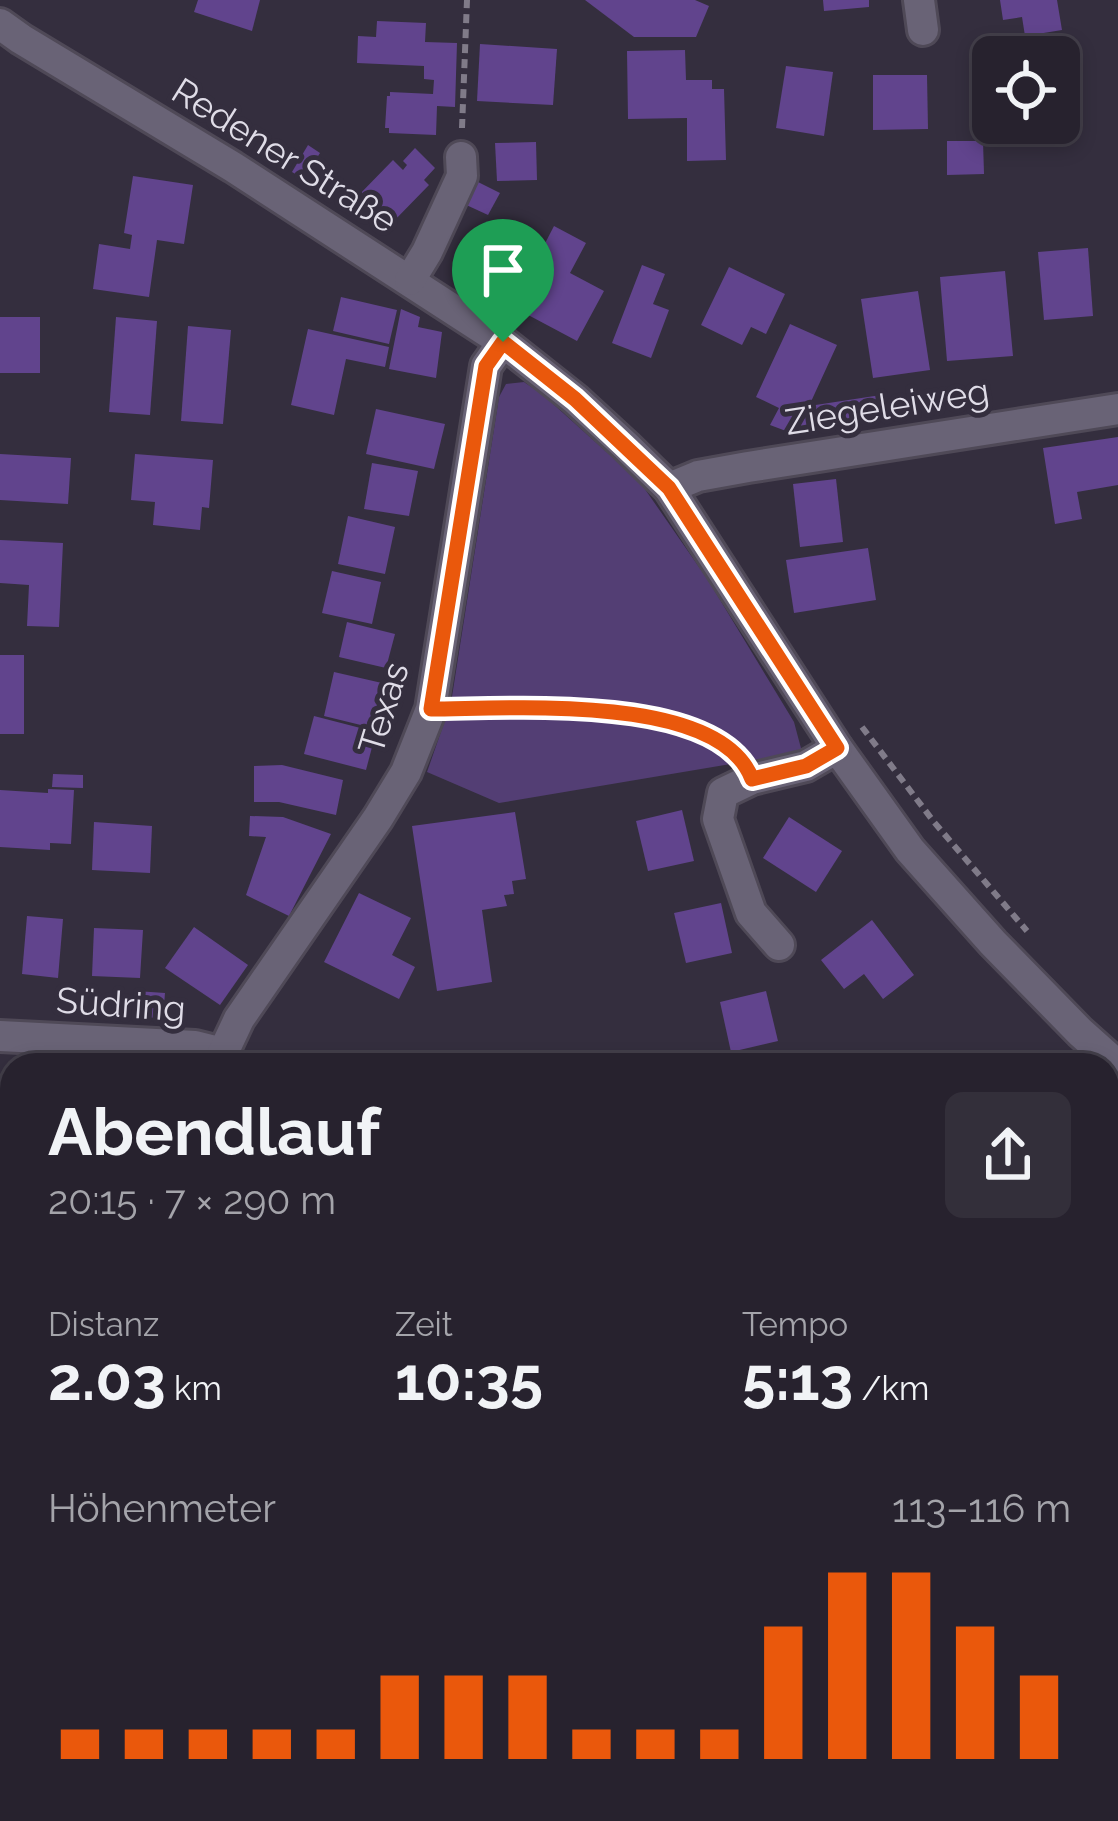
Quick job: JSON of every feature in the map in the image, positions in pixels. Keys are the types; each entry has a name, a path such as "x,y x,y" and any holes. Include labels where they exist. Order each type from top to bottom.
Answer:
{"street":[{"name":"Redener Straße","path":"0,24 410,280 503,342 575,399 669,488 837,748 910,850 1103,1053"},
{"path":"410,280 462,176 461,157"},
{"name":"Texas","path":"228,1053 239,1019 406,772 431,709 486,366 503,342"},
{"name":"Ziegeleiweg","path":"669,488 698,476 748,467 1118,409"},
{"path":"779,945 751,913 718,819 723,793 752,779 806,766 837,748"},
{"name":"Südring","path":"0,1036 195,1046 212,1053"}],"path":[{"path":"461,157 467,0"},
{"path":"431,709 596,710 650,716 694,728 723,743 747,765 752,779"},
{"path":"815,711 847,715 869,733 934,822 1028,932"}],"shaded area":[{"path":"524,382 640,482 708,580 794,722 802,752 499,803 427,772 451,703 499,397 506,384"}],"building":[{"path":"198,0 260,0 252,31 194,12"},
{"path":"585,0 695,0 709,6 696,37 634,37"},
{"path":"823,0 869,0 869,7 824,11"},
{"path":"1000,0 1057,0 1062,30 1025,36 1022,17 1003,20"},
{"path":"377,21 426,23 425,42 457,43 455,107 437,106 436,135 389,133 385,128 390,92 433,94 434,80 424,79 424,66 357,63 358,36 376,37"},
{"path":"480,44 557,49 553,105 477,101"},
{"path":"685,50 686,80 712,80 712,89 724,89 726,160 687,161 687,118 628,119 627,51"},
{"path":"786,66 833,72 824,136 776,128"},
{"path":"873,75 927,75 928,129 873,130"},
{"path":"947,141 983,144 984,174 947,175"},
{"path":"536,142 537,180 497,181 495,143"},
{"path":"308,145 320,153 304,179 292,172"},
{"path":"415,148 435,168 424,180 429,185 391,224 356,198 393,160 403,170 407,165 403,161"},
{"path":"133,176 193,185 184,244 157,240 149,297 93,289 99,244 130,249 132,235 124,233"},
{"path":"474,180 500,193 488,215 462,203"},
{"path":"483,225 539,255 554,226 586,243 570,273 604,291 577,341 455,276"},
{"path":"1088,248 1093,316 1044,320 1038,252"},
{"path":"642,265 665,274 653,304 669,310 651,358 612,343"},
{"path":"729,267 785,294 766,334 751,327 742,345 701,325"},
{"path":"1005,271 1013,356 947,361 940,277"},
{"path":"918,291 930,370 873,378 861,299"},
{"path":"341,297 397,310 389,344 333,331"},
{"path":"401,309 420,317 418,327 442,332 436,378 389,369"},
{"path":"0,317 40,317 40,373 0,373"},
{"path":"116,317 157,321 150,415 109,412"},
{"path":"790,324 837,345 809,406 881,395 884,420 794,434 770,425 779,408 756,397"},
{"path":"188,326 231,330 223,424 181,421"},
{"path":"308,329 389,347 385,367 346,359 334,415 291,405"},
{"path":"376,409 445,424 434,469 366,454"},
{"path":"1118,437 1118,485 1077,492 1082,519 1055,524 1043,448"},
{"path":"0,454 71,458 68,504 0,500"},
{"path":"135,454 213,460 209,508 202,507 200,530 153,525 155,502 131,500"},
{"path":"372,463 418,471 409,516 364,509"},
{"path":"836,479 843,542 800,547 793,484"},
{"path":"348,516 395,527 385,574 338,564"},
{"path":"0,540 63,543 59,627 27,626 29,585 0,583"},
{"path":"868,548 876,600 794,613 786,560"},
{"path":"332,571 381,582 372,624 322,613"},
{"path":"347,622 395,634 386,668 339,657"},
{"path":"0,655 24,655 24,734 0,734"},
{"path":"334,672 382,683 373,728 324,716"},
{"path":"314,716 376,732 366,770 304,754"},
{"path":"282,765 343,780 336,815 279,802 254,802 254,766"},
{"path":"53,774 83,775 83,788 52,787"},
{"path":"48,789 74,790 71,844 50,843 50,850 0,847 0,790 48,793"},
{"path":"682,810 694,861 648,871 636,821"},
{"path":"515,812 526,879 512,881 514,894 504,895 507,906 482,910 492,982 437,991 412,826"},
{"path":"250,816 283,817 331,834 289,916 246,895 266,837 249,836"},
{"path":"789,817 842,851 816,892 763,858"},
{"path":"94,822 152,826 150,873 92,870"},
{"path":"359,893 411,918 392,955 415,967 399,999 324,962"},
{"path":"721,903 732,953 686,963 674,913"},
{"path":"27,916 63,919 58,978 22,974"},
{"path":"872,920 914,975 883,999 864,974 844,989 821,960"},
{"path":"194,927 248,965 220,1005 165,968"},
{"path":"94,928 143,930 140,978 92,976"},
{"path":"136,991 165,993 163,1018 134,1017"},
{"path":"766,991 778,1041 731,1052 720,1002"}],"route":[{"path":"503,342 575,399 669,488 837,748 806,766 752,779 747,765 723,743 694,728 650,716 596,710 431,709 486,366 503,342"}]}
